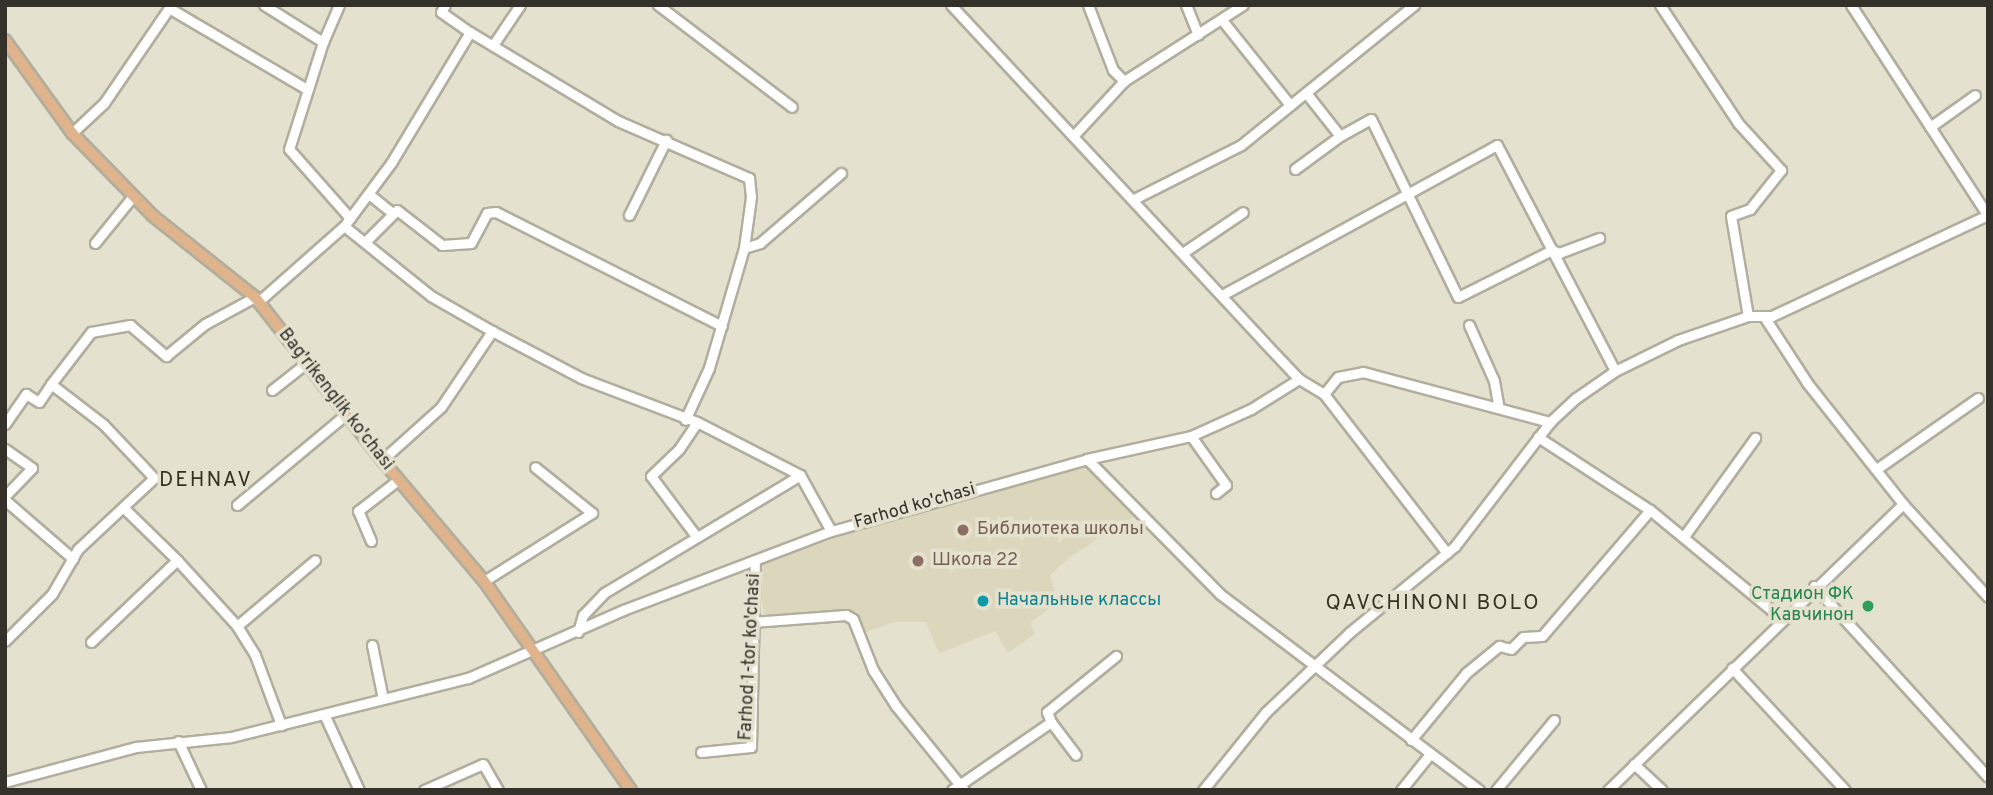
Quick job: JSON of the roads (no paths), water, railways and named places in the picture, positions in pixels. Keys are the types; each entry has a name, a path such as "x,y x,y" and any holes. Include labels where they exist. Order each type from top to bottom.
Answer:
{"main road":[{"name":"Bag'rikenglik ko'chasi","path":"5,40 72,133 134,196 256,299 345,415 484,581 631,790"}],"street":[{"path":"264,5 323,42"},
{"path":"339,5 323,42 289,149 347,222 431,296 492,331 581,378 685,420 697,422 800,475 831,531"},
{"path":"445,5 441,12 470,32 618,121 748,178 752,188 744,248 722,326 685,420"},
{"path":"493,45 520,5"},
{"path":"658,5 670,8 792,107"},
{"path":"951,5 1075,134 1299,379 1324,394 1447,553"},
{"path":"1088,5 1113,70 1124,81"},
{"path":"1186,5 1198,35"},
{"path":"1075,134 1124,81 1243,5"},
{"path":"1135,199 1241,145 1414,5"},
{"path":"1660,5 1738,123 1781,170 1750,209 1731,216 1748,316"},
{"path":"1203,790 1266,712 1312,667 1447,553 1550,422 1615,371 1678,340 1748,316 1765,318 1988,216 1851,5"},
{"path":"72,133 104,103 169,8 308,90"},
{"path":"1222,20 1290,105"},
{"path":"5,424 26,394 39,402 91,331 130,325 166,356 205,324 256,299 347,222 370,195 470,32"},
{"path":"1307,94 1340,136"},
{"path":"1930,127 1975,95"},
{"path":"1295,169 1340,136 1371,119 1458,297 1552,250 1559,253 1598,238"},
{"path":"628,215 666,140"},
{"path":"1222,295 1497,145 1615,371"},
{"path":"744,248 760,243 841,173"},
{"path":"370,195 392,213"},
{"path":"95,243 134,196"},
{"path":"367,240 397,210 447,246 471,243 487,213 496,212 722,326"},
{"path":"1184,252 1243,212"},
{"path":"1765,318 1808,384 1878,468 1903,504 1988,597"},
{"path":"1469,325 1494,381 1499,408"},
{"path":"382,460 418,433 441,407 492,331"},
{"path":"272,390 305,363"},
{"path":"1324,394 1338,377 1363,372 1550,422"},
{"name":"Farhod ko'chasi","path":"5,782 136,747 231,737 468,678 831,531 1087,458 1191,436 1251,409 1299,379"},
{"path":"5,641 52,594 73,559 154,478 103,424 51,384"},
{"path":"1878,468 1978,398"},
{"path":"237,505 345,415"},
{"path":"696,536 651,476 679,449 697,422"},
{"path":"1191,436 1226,485 1216,493"},
{"path":"1538,437 1685,535 1782,619"},
{"path":"1685,535 1755,438"},
{"path":"5,449 32,468 5,498 73,559"},
{"path":"1087,458 1220,594 1312,667 1479,790"},
{"path":"484,581 592,513 535,467"},
{"path":"578,632 583,615 604,593 800,475"},
{"path":"371,541 358,511 398,480"},
{"path":"1608,790 1814,586 1903,504"},
{"path":"125,509 177,560 237,626 255,655 281,725"},
{"path":"1411,740 1466,673 1499,646 1511,649 1523,637 1542,636 1650,510"},
{"path":"91,642 177,560"},
{"path":"237,626 315,560"},
{"name":"Farhod 1-tor ko'chasi","path":"701,752 751,747 752,621 758,592 755,562"},
{"path":"1814,586 1988,777"},
{"path":"752,621 846,615 853,619 873,670 896,706 958,788 1051,722"},
{"path":"372,645 383,699"},
{"path":"1076,755 1051,722 1047,712 1116,656"},
{"path":"1732,668 1845,790"},
{"path":"324,714 359,790"},
{"path":"1496,790 1554,720"},
{"path":"178,741 201,790"},
{"path":"1401,790 1430,754"},
{"path":"424,790 483,764 498,790"},
{"path":"1634,764 1662,790"}],"place":[{"name":"Библиотека школы","path":"963,530"},
{"name":"Школа 22","path":"918,561"},
{"name":"Начальные классы","path":"983,601"},
{"name":"Стадион ФК Кавчинон","path":"1868,606"}],"district":[{"name":"DEHNAV","path":"206,481"},
{"name":"QAVCHINONI BOLO","path":"1433,604"}]}
